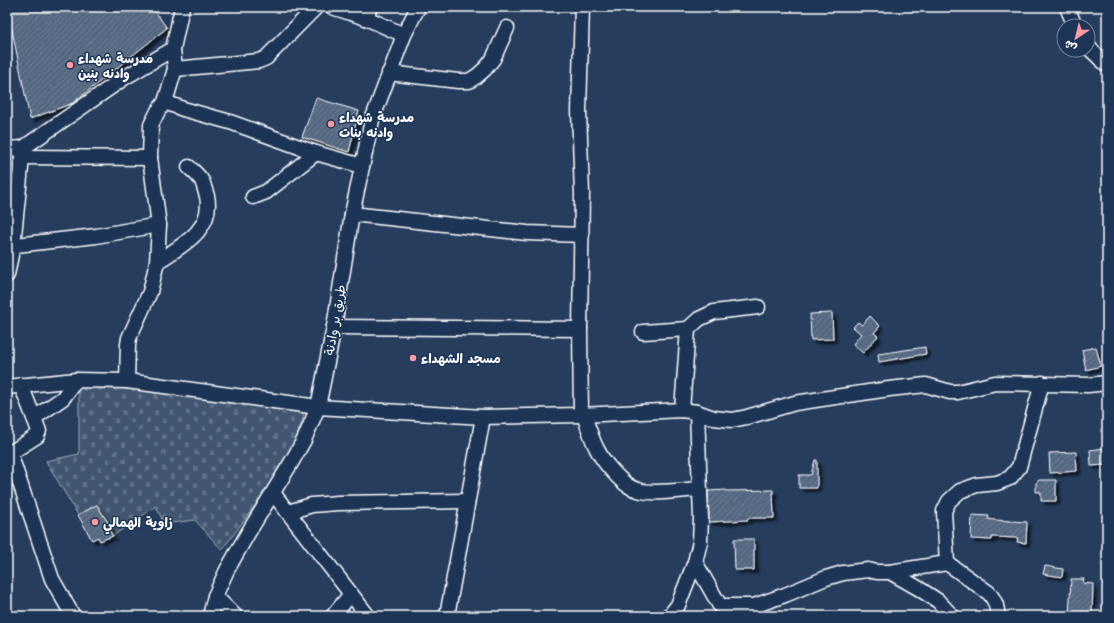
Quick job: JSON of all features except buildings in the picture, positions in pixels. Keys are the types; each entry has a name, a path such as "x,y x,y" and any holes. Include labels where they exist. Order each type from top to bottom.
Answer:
{"street":[{"path":"127,381 129,338 150,292 157,262 159,225 150,158 151,125 158,111 165,102 174,69 173,49 182,7"},
{"path":"174,69 259,61 266,58 316,7"},
{"path":"332,7 368,13 404,36"},
{"name":"طريق بر وادنة","path":"210,616 215,596 227,570 304,440 318,407 334,327 352,214 372,120 404,36 418,7"},
{"path":"582,7 578,111 582,194 580,329 583,415 593,443 605,464 628,485 638,490 651,492 699,489"},
{"path":"1067,7 1072,18"},
{"path":"389,73 469,81 485,69 493,59 507,28"},
{"path":"7,275 22,152 124,78 173,49"},
{"path":"1096,55 1107,65"},
{"path":"165,102 183,109 230,122 316,153 362,166"},
{"path":"7,149 22,152 150,158"},
{"path":"253,197 266,192 316,153"},
{"path":"157,262 189,240 205,222 208,210 205,191 201,181 189,167"},
{"path":"352,214 527,233 582,235"},
{"path":"10,246 96,236 159,225"},
{"path":"643,332 688,329 699,319 714,312 758,307"},
{"path":"334,327 580,329"},
{"path":"682,410 688,329"},
{"path":"34,418 63,398 76,380"},
{"path":"7,387 76,380 127,381 318,407 483,417 583,415 682,410 697,412 714,418 732,420 795,403 926,385 950,392 958,392 995,383 1088,385 1107,382"},
{"path":"947,563 944,511 950,501 960,491 977,485 997,483 1010,478 1019,467 1042,383"},
{"path":"21,385 39,431 35,438 9,454 52,579 73,616"},
{"path":"667,616 671,614 678,605 695,562 700,542 701,518 697,412"},
{"path":"447,616 483,417"},
{"path":"272,493 368,616"},
{"path":"288,512 312,506 338,503 467,501"},
{"path":"695,562 720,606 754,606 786,595 826,578 843,573 868,570 890,572 947,563 989,593 994,599 998,609 997,616"},
{"path":"890,572 918,588 938,602 952,616"},
{"path":"333,616 351,594"},
{"path":"215,596 235,616"}],"green space":[{"path":"79,385 168,391 305,410 301,425 286,464 222,550 195,520 164,524 156,506 113,536 109,530 112,528 97,505 78,515 46,461 79,454"}],"place":[{"name":"مدرسة شهداء وادنه بنين","path":"70,65"},
{"name":"مدرسة شهداء وادنه بنات","path":"331,124"},
{"name":"مسجد الشهداء","path":"413,358"},
{"name":"زاوية الهمالي","path":"95,522"}]}
